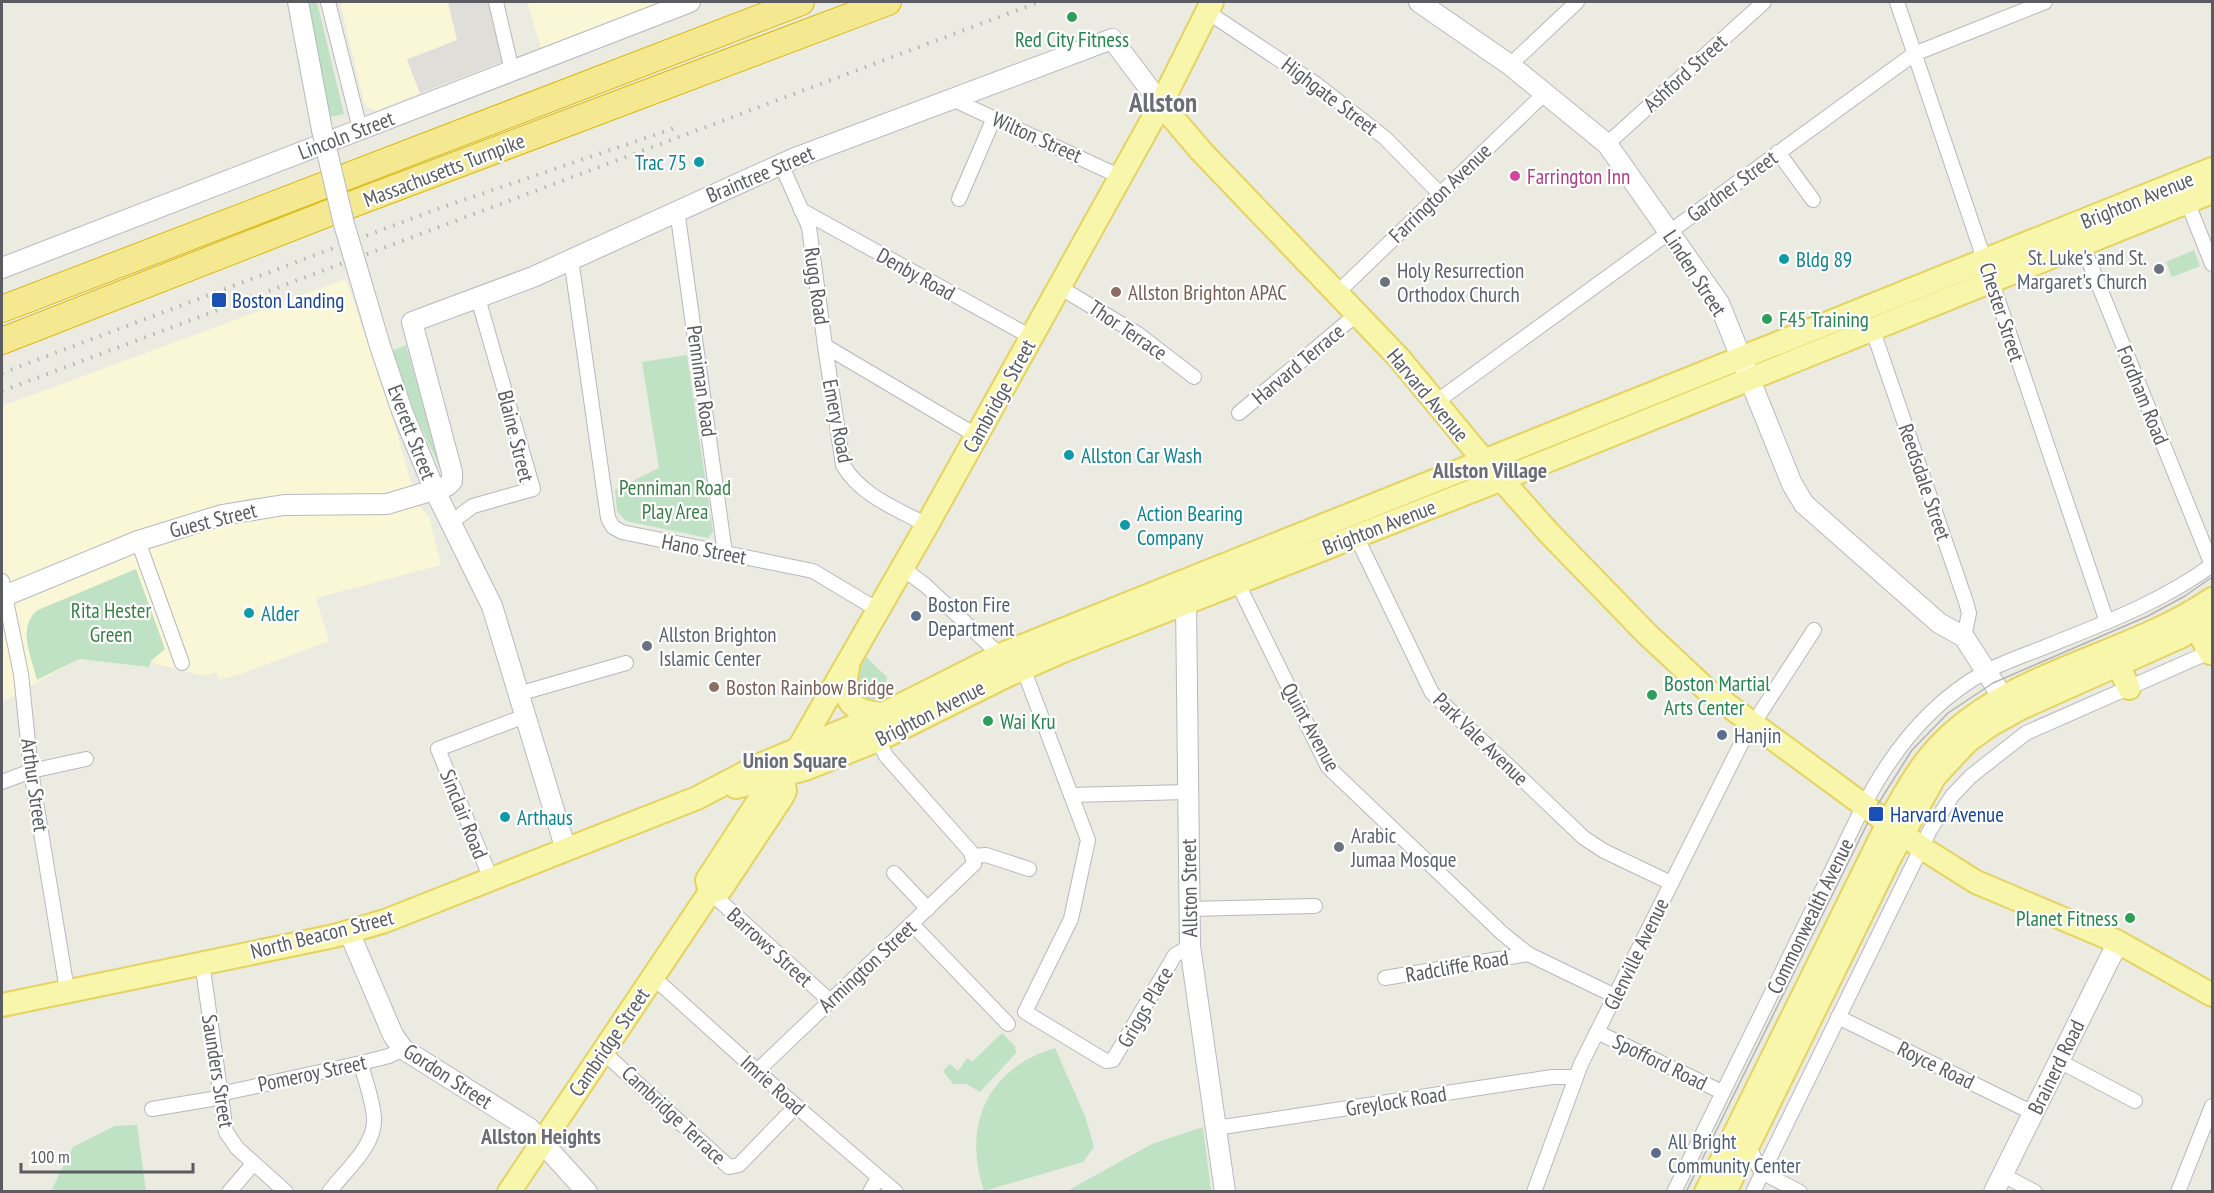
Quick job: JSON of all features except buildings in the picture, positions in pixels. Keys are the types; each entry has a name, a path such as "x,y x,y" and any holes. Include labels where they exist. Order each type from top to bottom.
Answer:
{"highway":[{"name":"Massachusetts Turnpike","path":"2,309 801,2"},
{"name":"Massachusetts Turnpike","path":"2,341 318,217 888,2"}],"main road":[{"name":"Cambridge Street","path":"710,892 707,880 763,794 782,775 849,663 1121,177 1214,5"},
{"name":"Harvard Avenue","path":"1161,104 1201,151 1357,314 1436,402 1500,480 1680,667 1922,848 1976,882 2118,942 2212,995"},
{"name":"Brighton Avenue","path":"797,751 883,714 1000,655 1183,593 1237,582 1500,480 1746,368 2184,192 2212,169"},
{"name":"Brighton Avenue","path":"2184,192 2212,192"},
{"name":"Brighton Avenue","path":"782,775 878,740 1023,668 1183,593 1485,462 1746,368 1872,328 1988,270"},
{"name":"Commonwealth Avenue","path":"1725,1191 1895,828 1915,776 1942,743 1971,718 2118,664 2199,620 2212,599"},
{"name":"Commonwealth Avenue","path":"2008,705 2155,632 2199,620"},
{"path":"2199,620 2211,652"},
{"path":"849,663 844,684 847,697 859,710 883,714"},
{"path":"2118,664 2129,688"},
{"name":"North Beacon Street","path":"2,1005 349,932 385,921 697,798 760,765 797,751"},
{"name":"Cambridge Street","path":"509,1191 543,1144 602,1051 710,892 721,889 742,858 785,791 782,775"},
{"name":"North Beacon Street","path":"697,798 782,775"},
{"name":"Commonwealth Avenue","path":"1706,1191 1895,828"}],"street":[{"name":"Everett Street","path":"298,2 322,130 344,224 380,346 402,411 435,491 489,599 566,850"},
{"path":"328,2 360,129"},
{"path":"496,2 512,71"},
{"name":"Lincoln Street","path":"2,268 690,2"},
{"name":"Linden Street","path":"1419,2 1510,65 1607,144 1713,292 1792,484 1804,504 1939,623 1964,637"},
{"path":"1510,65 1578,2"},
{"name":"Ashford Street","path":"1607,144 1764,2"},
{"name":"Chester Street","path":"1897,2 2107,622"},
{"name":"Gardner Street","path":"1436,402 1914,54 2045,2"},
{"name":"Highgate Street","path":"1214,5 1274,55 1385,138 1440,194"},
{"name":"Braintree Street","path":"435,491 451,483 453,474 412,322 478,298 571,259 781,164 1113,39 1161,104"},
{"name":"Farrington Avenue","path":"1336,293 1544,94"},
{"name":"Wilton Street","path":"952,99 1121,177"},
{"path":"959,199 994,118"},
{"path":"1779,152 1813,201"},
{"name":"Rugg Road","path":"781,164 808,227 825,346 977,436"},
{"path":"2184,192 2212,264"},
{"name":"Penniman Road","path":"677,210 725,553"},
{"name":"Denby Road","path":"801,210 1031,337"},
{"name":"Fordham Road","path":"2078,235 2212,565"},
{"name":"Hano Street","path":"571,259 609,522 622,532 813,571 878,609"},
{"name":"Thor Terrace","path":"1059,287 1138,334 1194,377"},
{"name":"Blaine Street","path":"450,523 473,506 533,489 478,298"},
{"name":"Harvard Terrace","path":"1239,413 1357,314"},
{"name":"Reedsdale Street","path":"1872,328 1966,602 1968,624 1964,637"},
{"name":"Emery Road","path":"825,346 843,465 850,477 862,488 927,525"},
{"name":"Guest Street","path":"2,591 186,525 259,507 307,504 377,506 400,502 435,491"},
{"name":"Park Vale Avenue","path":"1356,536 1432,693 1584,838 1604,851 1671,883"},
{"path":"138,541 182,663"},
{"name":"Commonwealth Avenue","path":"1674,1191 1864,805 1896,750 1944,702 1986,671 2107,622 2168,593 2212,565"},
{"path":"902,568 925,585 1000,655"},
{"name":"Quint Avenue","path":"1237,582 1328,767 1502,933 1528,954 1615,996"},
{"name":"Arthur Street","path":"2,591 22,681 31,771 67,990"},
{"name":"Allston Street","path":"1183,593 1190,946 1225,1191"},
{"name":"Glenville Avenue","path":"1533,1191 1550,1154 1575,1077 1671,883 1752,723 1814,630"},
{"path":"1964,637 2026,733"},
{"path":"1753,1191 1922,848 1952,796 1990,759 2026,733 2211,652"},
{"path":"518,694 626,663"},
{"path":"1023,668 1071,795 1187,792"},
{"name":"Sinclair Road","path":"491,879 438,749 525,716"},
{"path":"878,740 886,756 974,858 986,855 1029,869"},
{"path":"2,782 31,771 86,759"},
{"name":"Griggs Place","path":"1071,795 1088,840 1067,928 1025,1012 1106,1061 1117,1056 1175,955 1190,946"},
{"name":"Armington Street","path":"757,1071 973,867 974,858"},
{"path":"894,873 928,909"},
{"name":"Barrows Street","path":"710,892 830,1001"},
{"path":"1188,909 1315,906"},
{"path":"912,924 1008,1024"},
{"name":"Gordon Street","path":"349,932 393,1035 403,1049 529,1128 587,1191"},
{"name":"Brainerd Road","path":"1998,1183 2118,942"},
{"name":"Radcliffe Road","path":"1385,978 1528,954"},
{"name":"Saunders Street","path":"202,962 226,1132 231,1142 286,1191"},
{"name":"Imrie Road","path":"653,977 796,1106 896,1191"},
{"name":"Royce Road","path":"1838,1017 2033,1113"},
{"name":"Spofford Road","path":"1597,1032 1722,1092"},
{"name":"Pomeroy Street","path":"152,1109 361,1063 389,1056 403,1049"},
{"name":"Cambridge Terrace","path":"602,1051 729,1167 739,1165 796,1106"},
{"path":"2059,1061 2136,1101"},
{"path":"329,1191 368,1143 372,1132 374,1119 361,1063"},
{"name":"Greylock Road","path":"1216,1128 1552,1077 1575,1077"},
{"path":"2178,1191 2212,1106"},
{"path":"1748,1145 1757,1168 1762,1173 1800,1191"},
{"path":"229,1191 254,1163"},
{"path":"870,1191 878,1178"},
{"path":"1998,1183 2035,1191"}],"shaded area":[{"path":"340,2 448,2 457,40 407,59 420,93 376,111 365,106"},
{"path":"448,2 491,2 505,61 420,93 407,60 457,40"},
{"path":"527,2 659,2 541,48"},
{"name":"Boston Landing","path":"346,279 393,419 417,504 429,517 441,565 316,598 329,641 243,673 219,680 216,672 202,676 150,662 149,667 79,659 2,702 2,406"}],"green space":[{"path":"308,2 317,2 344,114 330,117"},
{"path":"2194,250 2200,266 2172,277 2166,262"},
{"path":"406,345 441,471 414,411 392,351"},
{"name":"Penniman Road Play Area","path":"687,355 713,532 708,538 626,521 617,511 615,490 659,468 642,362"},
{"name":"Rita Hester Green","path":"136,569 165,649 151,661 149,667 79,659 37,680 27,643 31,617 38,610"},
{"name":"Union Square","path":"866,657 887,677 883,697 871,700 862,697 859,692 857,677"},
{"path":"1002,1033 1015,1046 1016,1053 980,1092 966,1084 953,1084 943,1071 950,1064 958,1071 967,1058 972,1062"},
{"path":"1055,1048 1085,1116 1094,1147 1083,1162 984,1191 978,1167 976,1144 979,1122 986,1103 997,1085 1012,1070 1032,1057"},
{"path":"137,1125 146,1191 51,1191 73,1147 115,1126"},
{"path":"1203,1127 1211,1191 1067,1191 1152,1144"}],"tram line":[{"path":"1686,1192 1873,812 1912,750 1948,713 1993,683 2148,616 2185,596 2212,577"}],"railway":[{"path":"2,391 1039,2"},
{"path":"2,373 440,208 675,128"}],"place":[{"name":"Red City Fitness","path":"1072,17"},
{"name":"Trac 75","path":"699,162"},
{"name":"Farrington Inn","path":"1515,176"},
{"name":"Bldg 89","path":"1784,259"},
{"name":"St. Luke's and St. Margaret's Church","path":"2159,269"},
{"name":"Holy Resurrection Orthodox Church","path":"1385,282"},
{"name":"Allston Brighton APAC","path":"1116,292"},
{"name":"Boston Landing","path":"219,300"},
{"name":"F45 Training","path":"1767,319"},
{"name":"Allston Car Wash","path":"1069,455"},
{"name":"Action Bearing Company","path":"1125,525"},
{"name":"Alder","path":"249,613"},
{"name":"Boston Fire Department","path":"916,616"},
{"name":"Allston Brighton Islamic Center","path":"647,646"},
{"name":"Boston Rainbow Bridge","path":"714,687"},
{"name":"Boston Martial Arts Center","path":"1652,695"},
{"name":"Wai Kru","path":"988,721"},
{"name":"Hanjin","path":"1722,735"},
{"name":"Harvard Avenue","path":"1876,814"},
{"name":"Arthaus","path":"505,817"},
{"name":"Arabic Jumaa Mosque","path":"1339,847"},
{"name":"Planet Fitness","path":"2130,918"},
{"name":"All Bright Community Center","path":"1656,1153"}],"district":[{"name":"Allston","path":"1163,102"},
{"name":"Allston Village","path":"1490,470"},
{"name":"Union Square","path":"795,760"},
{"name":"Allston Heights","path":"541,1136"}]}
